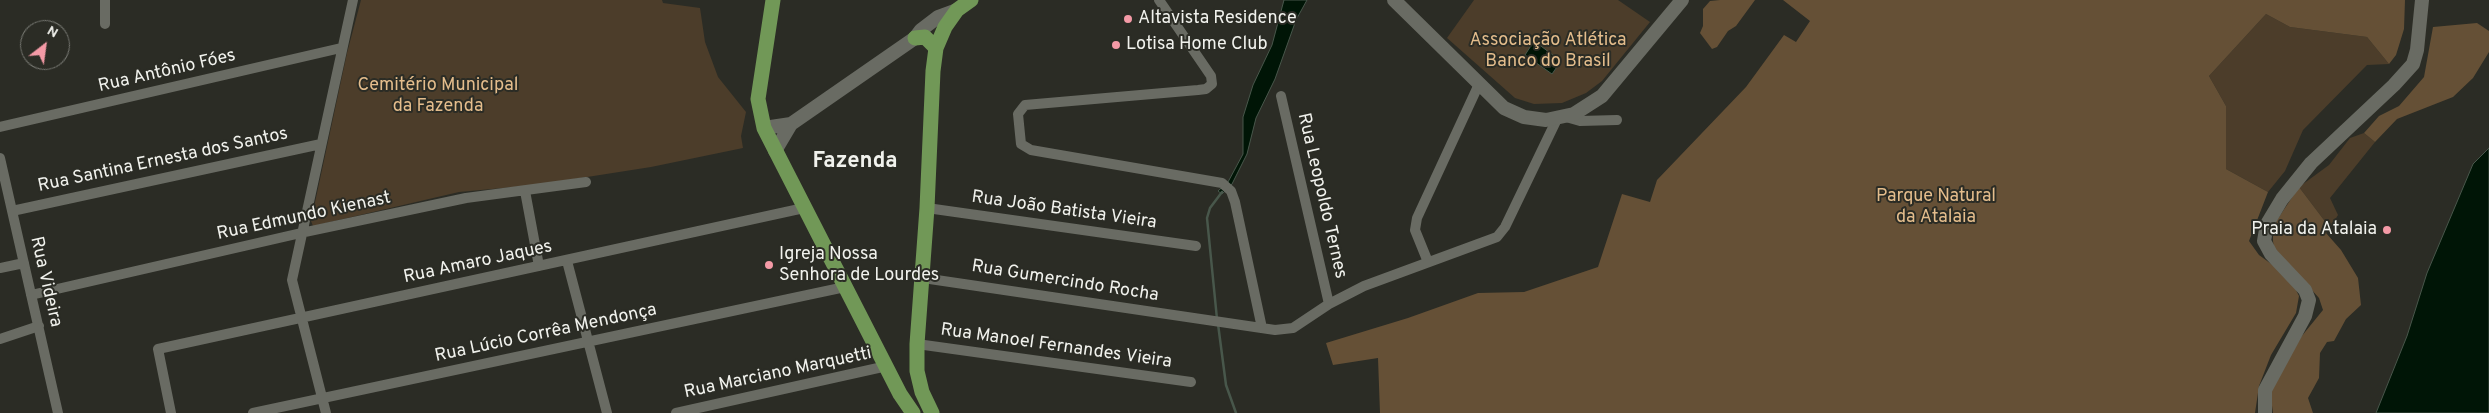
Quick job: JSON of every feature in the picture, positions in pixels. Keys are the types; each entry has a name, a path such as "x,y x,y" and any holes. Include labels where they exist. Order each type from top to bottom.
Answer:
{"main road":[{"path":"773,0 758,99 764,128 774,151 845,287 913,413"},
{"path":"932,413 922,392 917,371 917,344 923,278 933,71 936,48 945,27 957,10 971,0"},
{"path":"915,38 924,37 936,48"},
{"path":"890,371 906,378 917,371"}],"street":[{"path":"104,24 105,0"},
{"path":"326,413 292,280 352,0"},
{"path":"1159,0 1211,76 1212,84 1206,89 1198,90 1025,106 1018,114 1021,144 1023,147 1222,184 1231,191 1262,328"},
{"path":"1394,0 1500,104 1513,112 1536,119 1617,120"},
{"path":"1561,118 1584,110 1602,96 1682,0"},
{"path":"2265,413 2265,390 2305,316 2309,300 2305,290 2267,247 2264,240 2267,224 2282,199 2311,164 2394,85 2413,64 2418,50 2422,0"},
{"path":"774,151 790,124 915,38 921,30 938,17 957,10"},
{"name":"Rua Antônio Fóes","path":"0,127 341,48"},
{"path":"1428,262 1415,230 1417,218 1479,84"},
{"name":"Rua Leopoldo Ternes","path":"1281,96 1328,304"},
{"name":"Rua Gumercindo Rocha","path":"923,278 1275,330 1293,328 1328,304 1364,286 1492,240 1502,233 1561,118"},
{"path":"764,128 790,124"},
{"name":"Rua Santina Ernesta dos Santos","path":"12,211 321,144"},
{"name":"Rua Videira","path":"0,158 58,413"},
{"name":"Rua Edmundo Kienast","path":"31,295 301,233 466,198 586,182"},
{"path":"525,191 539,266"},
{"name":"Rua Amaro Jaques","path":"172,413 158,349 804,208"},
{"name":"Rua João Batista Vieira","path":"927,208 1196,246"},
{"path":"568,261 607,413"},
{"path":"0,268 24,262"},
{"name":"Rua Lúcio Corrêa Mendonça","path":"253,413 845,287"},
{"path":"0,339 38,326"},
{"name":"Rua Manoel Fernandes Vieira","path":"917,344 1191,382"},
{"name":"Rua Marciano Marquetti","path":"676,413 890,371"}],"green space":[{"name":"Cemitério Municipal da Fazenda","path":"361,0 662,0 663,3 700,8 705,42 718,77 746,112 741,136 743,148 651,167 536,185 459,192 313,226 311,221 347,53"},
{"name":"Associação Atlética Banco do Brasil","path":"1474,0 1618,0 1650,22 1602,81 1586,93 1562,103 1534,104 1515,98 1447,38"},
{"path":"1755,0 1736,26 1728,31 1717,47 1712,49 1700,33 1703,26 1703,9 1710,1"},
{"name":"Parque Natural da Atalaia","path":"1783,0 2405,0 2404,29 2396,55 2389,64 2367,37 2290,27 2266,14 2209,76 2226,106 2226,169 2268,192 2249,241 2259,255 2274,266 2294,286 2299,296 2296,313 2271,355 2259,386 2255,413 1380,413 1378,358 1333,365 1326,343 1408,318 1478,293 1524,292 1598,267 1622,194 1650,202 1657,180 1746,87 1784,35 1796,42 1810,21"},
{"path":"2266,14 2290,27 2367,37 2389,64 2367,65 2303,130 2285,171 2268,192 2226,169 2226,106 2209,76"},
{"path":"2477,23 2489,31 2489,52 2473,78 2453,97 2397,119 2375,142 2364,133 2379,116 2399,106 2424,77 2433,27"},
{"path":"2364,133 2375,142 2330,198 2338,215 2330,228 2299,187 2329,165 2350,138"},
{"path":"2299,187 2330,228 2326,233 2341,250 2358,278 2361,305 2346,319 2334,341 2327,342 2320,353 2319,378 2308,398 2313,413 2273,413 2270,391 2301,337 2323,310 2319,298 2274,248 2273,226"}],"shaded area":[{"path":"1284,0 1307,0 1296,20 1275,79 1256,118 1247,154 1232,184 1222,194 1218,191 1228,182 1243,154 1243,117 1253,85 1272,45"},
{"path":"1534,41 1561,61 1552,74 1525,55"},
{"path":"2489,148 2489,413 2376,413 2407,336 2427,273 2473,164"}],"waterway":[{"path":"1217,319 1207,218 1210,208 1222,192"},
{"path":"1218,324 1226,385 1236,413"}],"place":[{"name":"Altavista Residence","path":"1128,19"},
{"name":"Lotisa Home Club","path":"1116,45"},
{"name":"Praia da Atalaia","path":"2387,230"},
{"name":"Igreja Nossa Senhora de Lourdes","path":"769,265"}],"district":[{"name":"Fazenda","path":"855,163"}]}
